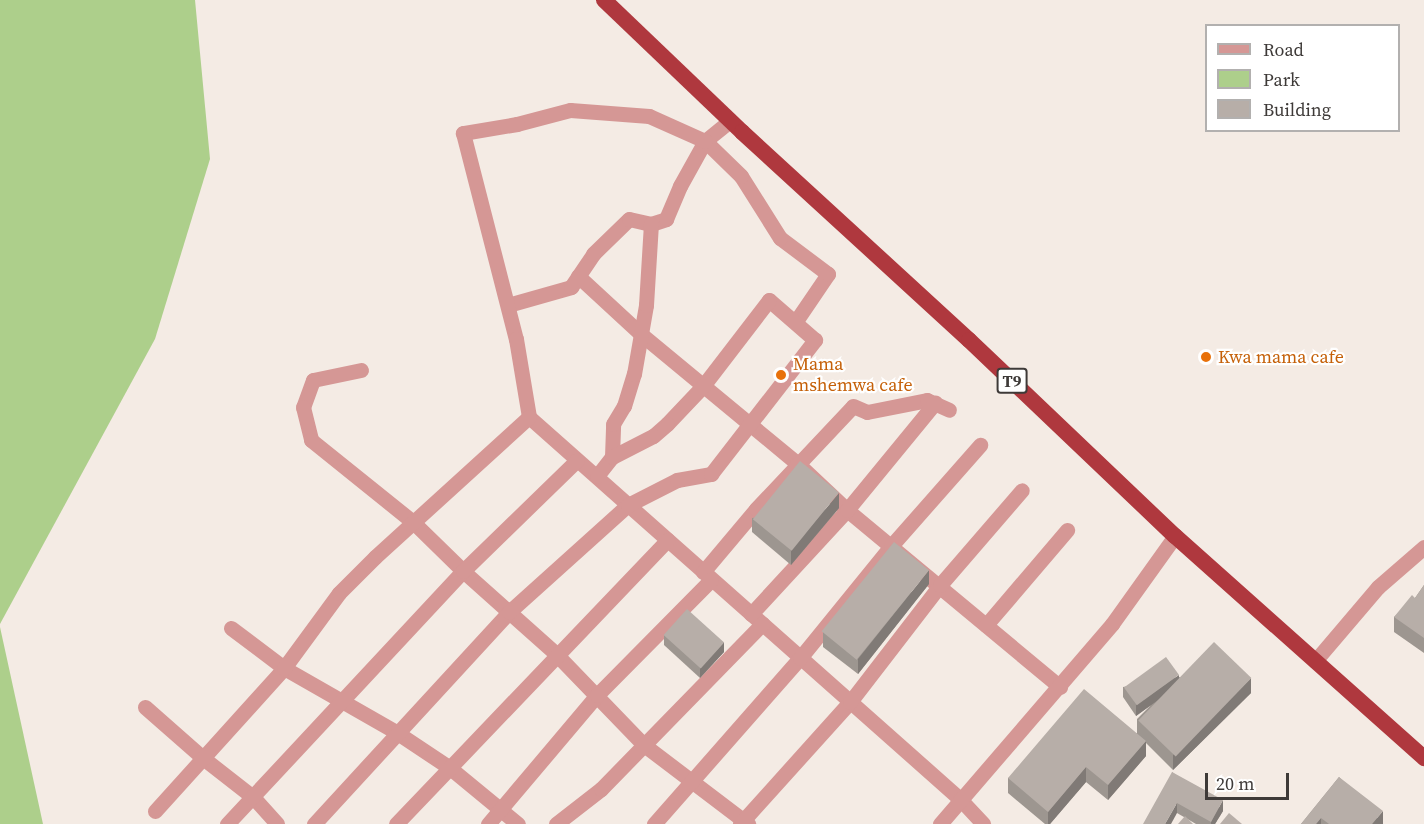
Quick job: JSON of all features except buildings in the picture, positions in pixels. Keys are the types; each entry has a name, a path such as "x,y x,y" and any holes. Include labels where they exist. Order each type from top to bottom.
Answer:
{"highway":[{"name":"T9","path":"604,0 730,121 969,340 1175,536 1424,758"}],"street":[{"path":"796,321 828,274 780,238 741,176 705,141 649,116 570,110 517,124 463,133 516,339 529,417 960,799 983,824"},
{"path":"508,305 571,287 593,254 629,219 651,224 666,219 680,186 705,141 730,121"},
{"path":"612,457 613,424 624,406 634,375 642,335 651,224"},
{"path":"578,276 642,335 797,463 847,510 1060,687"},
{"path":"314,824 396,732 509,612 628,505 677,480 711,474 815,340 796,321 769,300 703,386 653,436 612,457 597,476"},
{"path":"361,370 313,380 303,407 311,440 413,522 463,571 556,654 644,745 744,823 850,702 940,585 1022,490"},
{"path":"488,824 597,695 707,576 797,463 853,406 867,412 927,400 949,411"},
{"path":"556,824 601,789 644,745 756,619 935,404"},
{"path":"155,811 284,668 339,593 529,417"},
{"path":"654,824 800,658 891,546 980,445"},
{"path":"227,824 463,571 577,460"},
{"path":"986,626 1067,530"},
{"path":"940,824 1112,624 1175,536"},
{"path":"396,824 667,540"},
{"path":"1315,661 1378,587 1424,546"},
{"path":"231,628 284,668 396,732 450,768 518,824"},
{"path":"146,707 203,758 253,797 277,824"}],"green space":[{"path":"0,0 195,0 210,159 155,339 0,624"},
{"path":"0,627 43,824 0,824"}],"place":[{"name":"Kwa mama cafe","path":"1206,357"},
{"name":"Mama mshemwa cafe","path":"781,375"}]}
